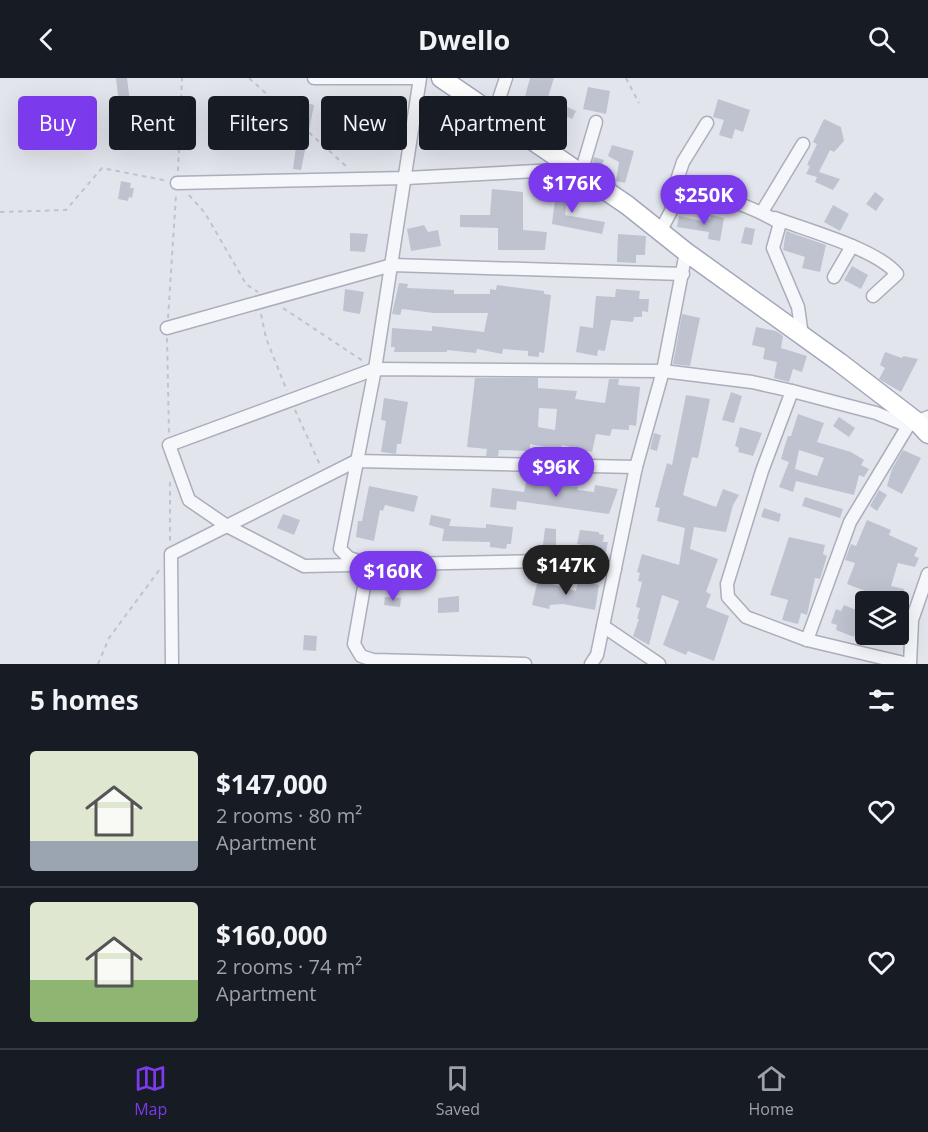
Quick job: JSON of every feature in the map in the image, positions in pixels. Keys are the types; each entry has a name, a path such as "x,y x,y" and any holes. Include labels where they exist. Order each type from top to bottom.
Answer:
{"main road":[{"path":"443,79 468,96"},
{"path":"548,150 920,424"}],"street":[{"path":"314,78 420,78 375,369 340,549 349,558 368,564"},
{"path":"500,96 506,78"},
{"path":"177,183 406,178 579,171 596,122"},
{"path":"660,232 671,211 674,189 683,162 707,123"},
{"path":"765,214 803,144"},
{"path":"674,189 720,195 852,246 891,267 897,274 873,296"},
{"path":"765,214 780,223 773,248 798,307 802,335"},
{"path":"834,277 852,246"},
{"path":"591,664 597,655 636,467 663,371 686,252"},
{"path":"167,328 392,265 682,274"},
{"path":"615,569 549,561 304,566 226,526 189,500 169,445 375,369 663,371 752,382 920,424 850,522 829,573 807,640"},
{"path":"792,391 762,471 727,584 728,597 746,616 807,640 909,664 912,620 928,574"},
{"path":"172,664 171,554 356,461 636,467"},
{"path":"368,564 354,644 361,656 373,660 525,664"},
{"path":"603,626 659,664"}],"path":[{"path":"169,445 167,328 182,78"},
{"path":"249,78 360,179"},
{"path":"626,78 639,103"},
{"path":"0,212 66,210 102,168 177,183 206,213 246,284 375,369"},
{"path":"98,664 109,638 171,554 170,478"}],"building":[{"path":"116,78 127,78 129,96 118,96"},
{"path":"530,78 554,78 548,96 525,96"},
{"path":"588,87 610,91 606,114 583,109"},
{"path":"718,99 750,110 743,132 735,129 732,139 719,135 724,120 713,117"},
{"path":"309,104 314,105 309,130"},
{"path":"567,107 576,111 572,119 567,117"},
{"path":"824,119 841,127 844,141 834,152 830,150 819,172 840,179 833,190 815,182 817,177 806,174 810,166 807,165 817,144 813,142"},
{"path":"612,145 634,151 625,183 616,181 619,162 608,156"},
{"path":"296,150 305,150 301,170 293,169"},
{"path":"594,157 604,160 600,170 591,167"},
{"path":"121,181 131,183 130,188 134,188 132,198 129,197 128,201 118,199"},
{"path":"557,183 569,185 565,215 605,222 602,234 552,224"},
{"path":"492,189 523,192 523,230 547,232 545,250 498,250 498,228 460,227 460,215 490,215"},
{"path":"875,192 884,199 876,211 866,204"},
{"path":"833,205 849,214 840,231 824,222"},
{"path":"711,215 724,218 720,241 708,239 709,232 677,227 679,216 702,221 702,218 710,219"},
{"path":"424,225 428,232 438,230 441,246 411,251 407,229"},
{"path":"745,227 755,229 752,245 741,243"},
{"path":"786,231 826,245 820,272 802,268 805,257 783,250"},
{"path":"350,233 368,234 365,252 350,251"},
{"path":"618,234 646,236 645,255 636,255 636,263 617,262"},
{"path":"852,266 868,275 861,289 844,280"},
{"path":"399,283 408,284 407,288 454,290 454,294 490,294 490,289 496,290 497,285 544,291 544,294 551,295 544,353 539,352 539,357 528,356 528,351 503,349 502,354 477,349 476,353 447,350 447,352 394,352 395,347 391,347 392,328 432,331 432,326 484,332 488,313 434,313 402,309 400,315 392,314"},
{"path":"345,289 364,292 360,314 343,311"},
{"path":"616,289 640,291 639,299 649,299 648,312 642,311 642,317 634,317 633,322 611,320 605,351 598,350 597,356 576,352 580,326 593,328 596,296 615,297"},
{"path":"682,314 700,318 690,366 673,364"},
{"path":"756,327 776,331 783,336 781,348 807,356 802,372 793,369 789,382 774,378 777,362 763,359 765,348 752,345"},
{"path":"885,352 902,358 903,356 918,359 901,392 879,379 885,368 880,365"},
{"path":"475,378 538,378 538,388 577,391 575,399 605,403 609,379 619,379 618,385 640,387 636,426 629,425 629,430 612,429 610,436 596,434 592,452 562,445 561,450 530,444 530,451 499,450 498,456 486,456 487,449 467,447","holes":["539,408 557,409 555,430 538,427"]},
{"path":"731,392 742,396 734,423 722,420"},
{"path":"686,395 710,399 698,458 692,457 683,495 716,507 723,489 739,495 733,505 726,532 694,527 690,549 718,559 706,592 711,594 706,607 729,616 714,661 688,651 686,655 663,645 679,601 662,595 649,645 633,636 639,619 637,619 640,608 636,607 642,582 638,581 640,573 637,572 642,554 679,565 685,528 657,521 660,508 655,507 667,463 672,465"},
{"path":"384,398 408,402 401,444 397,444 396,454 381,452 386,421 381,420"},
{"path":"798,414 824,423 817,442 851,452 864,460 861,465 869,469 864,477 859,475 854,495 796,481 793,492 779,487 789,462 781,459 788,436 791,436","holes":["799,450 824,458 817,476 795,469"]},
{"path":"839,417 855,428 849,437 833,426"},
{"path":"740,427 762,433 753,456 738,452 739,448 735,446"},
{"path":"654,433 661,435 657,451 650,449"},
{"path":"903,450 921,458 902,494 887,486 892,469"},
{"path":"526,482 578,487 577,490 594,492 595,485 618,489 609,514 517,501 516,510 490,507 492,488 524,492"},
{"path":"369,486 418,496 414,512 385,505 383,511 380,510 374,541 356,537 358,521 362,521"},
{"path":"879,490 887,495 877,511 870,506"},
{"path":"805,497 843,509 840,518 802,506"},
{"path":"764,508 781,514 779,522 761,517"},
{"path":"283,514 300,520 294,535 277,528"},
{"path":"431,515 451,519 449,526 486,528 486,524 513,527 511,544 507,544 506,549 490,547 490,542 442,541 444,529 429,525"},
{"path":"867,520 891,530 889,535 918,548 914,556 919,558 915,567 898,563 891,586 904,589 904,591 865,591 847,584 855,563 845,560 851,544 856,546"},
{"path":"545,528 556,529 556,549 553,548 552,553 542,553"},
{"path":"580,530 599,532 604,535 603,542 608,542 605,556 586,553 588,546 577,544"},
{"path":"789,537 825,545 823,554 827,556 820,579 815,578 807,615 801,613 798,624 782,620 788,600 770,595"},
{"path":"541,581 576,591 578,581 599,585 595,610 563,604 550,605 549,609 532,605 537,584"},
{"path":"459,596 459,612 438,613 438,598"},
{"path":"385,597 401,598 400,607 384,605"},
{"path":"844,605 855,610 854,637 836,630 837,625 831,623 836,609 841,611"},
{"path":"304,635 317,636 316,651 303,650"}]}
